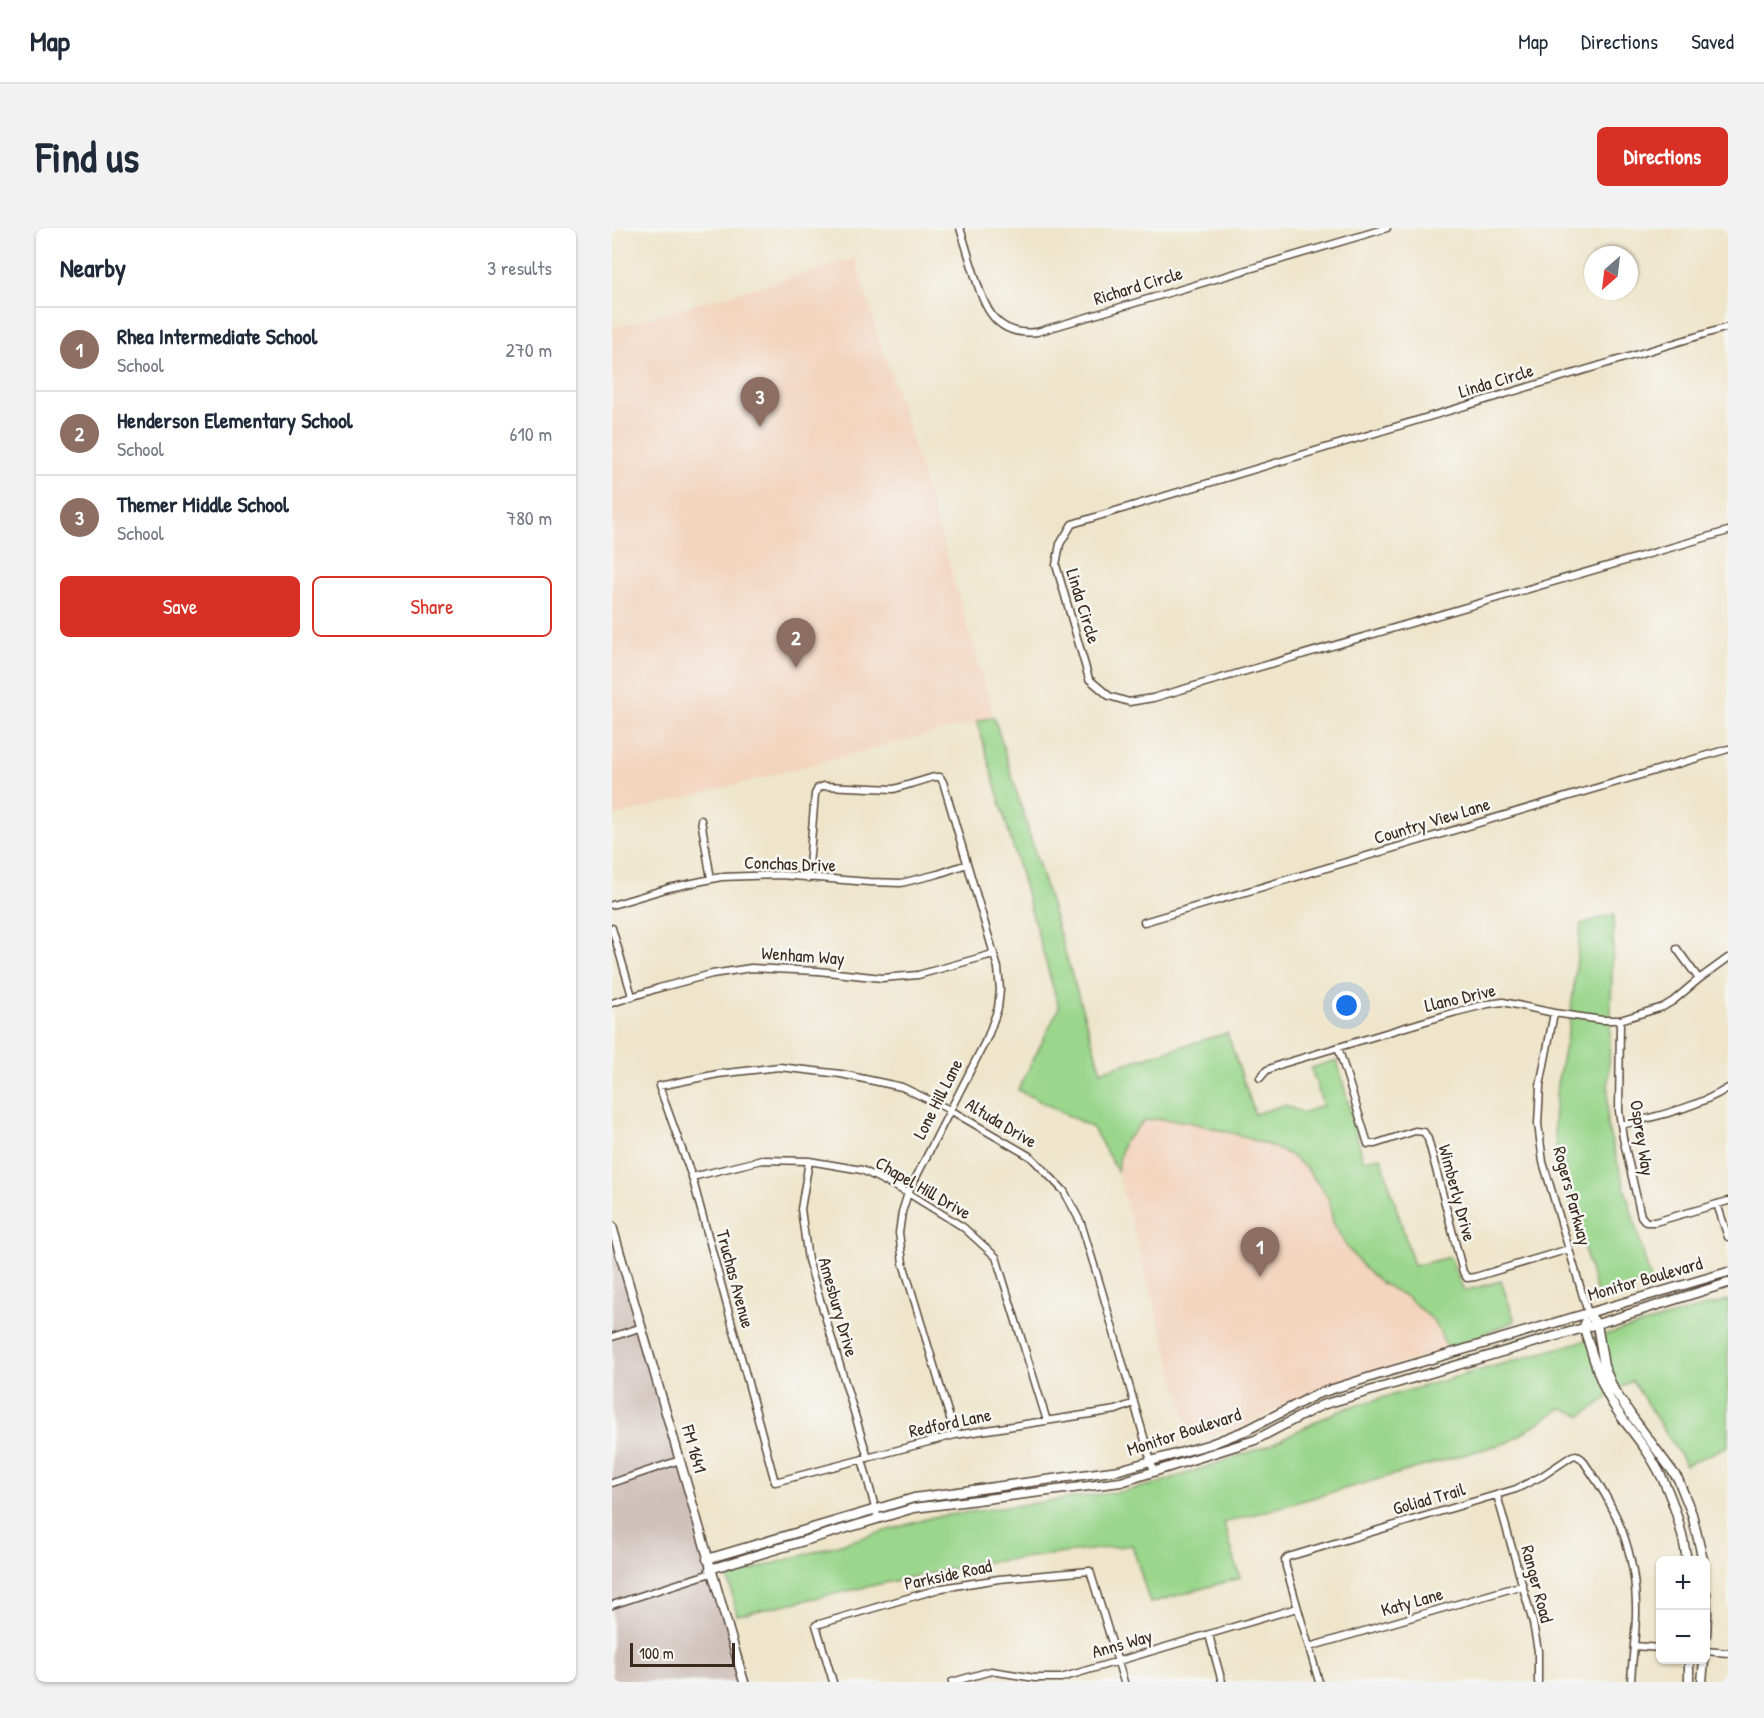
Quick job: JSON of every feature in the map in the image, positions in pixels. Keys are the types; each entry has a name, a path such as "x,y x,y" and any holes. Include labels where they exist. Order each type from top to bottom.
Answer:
{"street":[{"name":"Richard Circle","path":"960,228 980,294 990,314 1003,326 1024,332 1037,332 1386,228"},
{"name":"Linda Circle","path":"1728,327 1072,524 1060,544 1056,565 1089,679 1109,696 1129,702 1153,698 1728,531"},
{"name":"Country View Lane","path":"1144,922 1728,749"},
{"name":"Lone Hill Lane","path":"808,878 815,795 818,788 824,786 894,789 940,777 998,968 1000,990 998,1008 988,1036 908,1193 899,1233 903,1263 955,1435"},
{"path":"701,820 711,879"},
{"name":"Conchas Drive","path":"612,905 669,888 721,877 780,875 901,883 967,864"},
{"path":"612,927 632,996"},
{"path":"1677,949 1699,979"},
{"name":"Wenham Way","path":"612,1003 712,974 751,968 818,971 882,978 918,975 993,954"},
{"name":"Llano Drive","path":"1260,1078 1267,1070 1282,1064 1488,1004 1503,1002 1554,1014 1620,1020 1673,1001 1728,958"},
{"name":"Rogers Parkway","path":"1554,1014 1540,1086 1538,1124 1543,1162 1588,1313 1597,1324 1604,1366 1621,1402 1678,1479 1692,1514 1702,1556"},
{"name":"Osprey Way","path":"1620,1020 1619,1112 1641,1216 1646,1222 1654,1222 1717,1204"},
{"name":"Wimberly Drive","path":"1338,1047 1368,1144 1375,1144 1415,1131 1424,1132 1428,1139 1463,1272 1467,1278 1569,1249"},
{"name":"Altuda Drive","path":"659,1086 718,1074 779,1067 841,1074 902,1088 950,1110 1030,1157 1051,1176 1071,1202 1081,1223 1154,1472"},
{"name":"Truchas Avenue","path":"659,1086 692,1177 775,1482"},
{"path":"1621,1125 1690,1106 1728,1088"},
{"name":"Chapel Hill Drive","path":"692,1177 762,1160 809,1161 862,1170 908,1193 963,1227 996,1257 1047,1421"},
{"name":"Amesbury Drive","path":"809,1161 801,1209 808,1260 865,1458 878,1519"},
{"path":"1728,1201 1717,1204 1728,1237"},
{"name":"FM 1641","path":"612,1226 744,1682"},
{"name":"Monitor Boulevard","path":"707,1559 914,1498 1119,1470 1210,1444 1246,1430 1317,1394 1728,1272"},
{"name":"Monitor Boulevard","path":"711,1571 914,1508 1121,1482 1255,1440 1322,1405 1728,1283"},
{"path":"1588,1313 1584,1328 1600,1378 1625,1423 1650,1455 1667,1487 1687,1556"},
{"path":"612,1337 642,1328"},
{"name":"Redford Lane","path":"775,1482 955,1435 1116,1410 1134,1403"},
{"name":"Goliad Trail","path":"1297,1608 1285,1560 1298,1553 1497,1495 1527,1484 1576,1455 1582,1459 1609,1500 1627,1546 1635,1586 1634,1646"},
{"path":"612,1483 680,1460"},
{"name":"Ranger Road","path":"1497,1495 1536,1638 1538,1682"},
{"path":"612,1605 711,1571"},
{"name":"Parkside Road","path":"833,1682 816,1624 942,1588 999,1579 1090,1571 1118,1660"},
{"name":"Katy Lane","path":"1309,1647 1523,1585"},
{"path":"1297,1608 1319,1682"},
{"name":"Anns Way","path":"952,1682 991,1671 1034,1680 1061,1678 1297,1608"},
{"path":"1209,1635 1222,1682"},
{"path":"1631,1682 1634,1646 1656,1648"},
{"path":"1710,1651 1728,1653"},
{"path":"1118,1660 1124,1682"},
{"path":"1689,1664 1689,1682"},
{"path":"1702,1682 1704,1664"}],"shaded area":[{"path":"855,259 938,526 994,717 612,817 612,328"},
{"path":"1157,1119 1185,1121 1232,1133 1290,1155 1306,1168 1328,1197 1333,1222 1346,1246 1366,1270 1381,1283 1407,1297 1434,1321 1448,1349 1317,1391 1240,1427 1192,1438 1117,1171 1123,1143 1144,1121"},
{"path":"612,1220 745,1682 612,1682"}],"green space":[{"path":"994,717 1101,1071 1227,1033 1255,1114 1284,1105 1304,1113 1323,1105 1311,1068 1337,1060 1363,1160 1381,1157 1414,1266 1450,1257 1464,1291 1501,1281 1515,1321 1448,1349 1434,1321 1407,1297 1381,1283 1366,1270 1346,1246 1333,1222 1328,1197 1306,1168 1290,1155 1232,1133 1185,1121 1157,1119 1144,1121 1123,1143 1117,1171 1093,1128 1018,1090 1059,1008 977,721"},
{"path":"1614,914 1607,1125 1651,1281 1598,1297 1557,1153 1554,1123 1557,1084 1569,1027 1581,924"},
{"path":"1728,1300 1728,1446 1686,1465 1632,1380 1582,1416 1561,1408 1509,1442 1224,1523 1240,1578 1150,1603 1132,1545 972,1564 737,1615 728,1577 933,1517 1125,1491 1159,1483 1270,1445 1350,1407"}],"place":[{"name":"Themer Middle School","path":"760,427"},
{"name":"Henderson Elementary School","path":"796,668"},
{"name":"Rhea Intermediate School","path":"1260,1277"}]}
